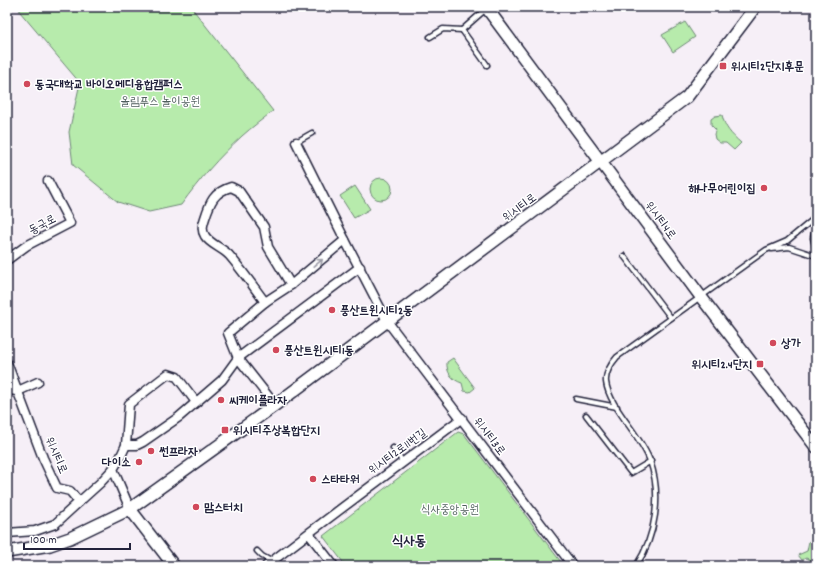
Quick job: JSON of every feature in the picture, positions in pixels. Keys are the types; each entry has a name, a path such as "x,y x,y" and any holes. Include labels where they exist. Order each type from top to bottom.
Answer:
{"main road":[{"name":"위시티4로","path":"487,7 701,297 816,447"},
{"name":"위시티로","path":"7,552 50,545 70,538 130,509 275,405 687,98 755,7"},
{"path":"130,509 174,566"}],"street":[{"name":"위시티3로","path":"296,142 345,240 388,321 573,566"},
{"name":"동국로","path":"7,260 26,246 70,223 48,181"},
{"path":"265,302 233,260 204,235 203,227 209,204 223,189 231,187 239,191 264,227 268,247 291,285"},
{"path":"275,405 238,358 228,333 265,302 291,285 345,240"},
{"path":"126,445 137,445 144,442 222,380 238,358 360,268"},
{"name":"위시티로","path":"7,363 56,488 70,491 79,502"},
{"path":"7,533 35,531 55,524 100,483 113,469 126,445 129,404 168,374 177,377 196,402"},
{"path":"7,390 18,391 38,382"},
{"name":"위시티2로11번길","path":"272,564 358,494 462,418"},
{"path":"113,469 130,509"},
{"path":"309,534 334,566"}],"lane":[{"path":"430,37 443,29 462,30 487,7"},
{"path":"462,30 487,65"},
{"path":"296,142 312,133"},
{"path":"636,566 646,549 654,522 656,499 654,479 650,461 643,445 609,394 606,381 612,362 766,250 787,240 816,217"},
{"path":"816,221 813,238 816,250"},
{"path":"766,250 788,247 816,256"},
{"path":"624,256 671,318"},
{"path":"576,399 617,406"},
{"path":"586,415 631,473 650,461"},
{"path":"393,448 403,462"},
{"path":"257,551 272,564"}],"green space":[{"name":"올림푸스 놀이공원","path":"20,7 191,7 273,111 246,133 217,160 181,205 149,212 118,202 73,165 69,132 80,83 20,12"},
{"path":"685,22 695,37 673,52 662,35"},
{"path":"722,115 729,130 741,143 734,150 726,143 720,143 715,139 714,134 716,130 711,125 711,119 715,116"},
{"path":"381,178 389,181 392,189 389,197 381,200 373,197 370,189 373,181"},
{"path":"355,186 370,209 354,218 340,196"},
{"path":"453,358 475,388 470,392 464,391 462,383 455,380 450,375 447,362"},
{"name":"식사중앙공원","path":"458,432 464,434 564,566 346,566 323,536"},
{"path":"809,541 816,544 816,557 813,561 806,558 802,560 798,555 807,551"}],"place":[{"name":"위시티2단지후문","path":"723,66"},
{"name":"동국대학교 바이오메디융합캠퍼스","path":"27,84"},
{"name":"해나무어린이집","path":"764,188"},
{"name":"풍산트윈시티2동","path":"332,310"},
{"name":"상가","path":"773,343"},
{"name":"풍산트윈시티1동","path":"276,350"},
{"name":"위시티2.4단지","path":"760,364"},
{"name":"씨케이플라자","path":"221,400"},
{"name":"위시티주상복합단지","path":"225,430"},
{"name":"썬프라자","path":"151,451"},
{"name":"다이소","path":"139,462"},
{"name":"스타타워","path":"313,479"},
{"name":"맘스터치","path":"196,507"}],"district":[{"name":"식사동","path":"409,540"}]}
